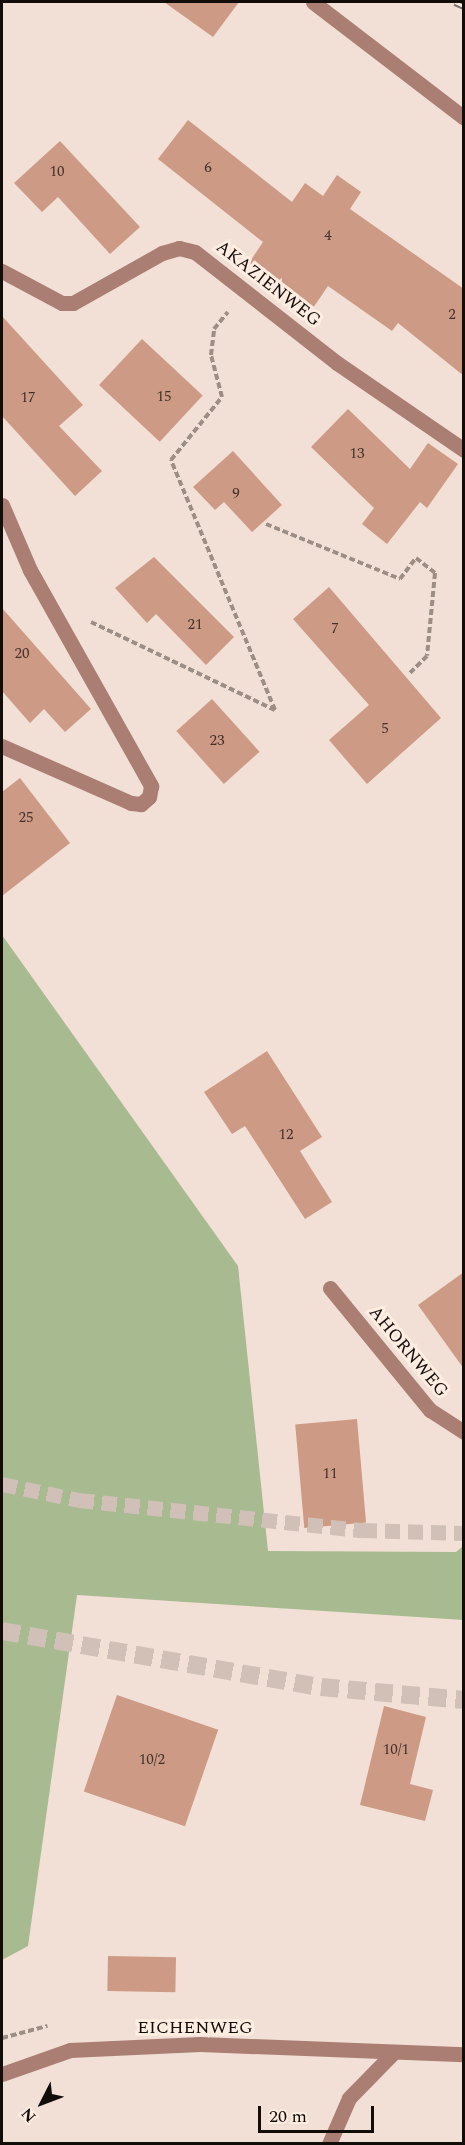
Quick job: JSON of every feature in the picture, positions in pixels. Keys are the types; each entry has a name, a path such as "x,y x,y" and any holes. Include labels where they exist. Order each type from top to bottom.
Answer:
{"street":[{"path":"313,2 464,118"},
{"name":"AKAZIENWEG","path":"2,271 62,303 73,303 162,253 179,248 195,252 337,363 464,450"},
{"path":"2,505 30,570 151,786 149,797 141,804 131,803 2,746"},
{"name":"AHORNWEG","path":"330,1288 430,1410 464,1432"},
{"name":"EICHENWEG","path":"2,2074 70,2050 200,2044 464,2054"},
{"path":"329,2144 349,2098 393,2053"}],"path":[{"path":"88,620 275,710 171,460 222,397 211,355 214,329 244,290"},
{"path":"266,524 400,579 416,558 435,573 427,656 409,674"}],"green space":[{"path":"2,935 238,1266 268,1551 456,1552 463,1546 464,1620 77,1595 28,1946 2,1960"}],"building":[{"path":"164,2 239,2 213,37"},
{"path":"188,120 292,202 305,183 323,196 337,175 361,192 350,209 464,289 464,376 398,323 392,331 328,286 313,308 249,263 263,242 158,159"},
{"path":"60,141 140,227 110,254 58,197 42,212 14,183"},
{"path":"2,316 83,405 59,426 102,471 75,496 2,416"},
{"path":"142,339 203,396 160,442 99,385"},
{"path":"348,409 410,469 428,443 458,464 427,508 420,502 387,544 362,524 374,508 311,447"},
{"path":"233,451 282,505 252,532 224,502 215,510 193,487"},
{"path":"154,557 234,637 206,665 156,614 147,623 115,588"},
{"path":"329,587 441,718 367,784 329,740 369,705 293,619"},
{"path":"2,608 91,709 65,732 44,709 30,723 2,691"},
{"path":"212,699 260,752 224,784 176,731"},
{"path":"20,778 70,843 2,896 2,792"},
{"path":"267,1051 322,1137 300,1151 332,1202 305,1219 245,1126 232,1134 204,1092"},
{"path":"464,1272 464,1369 418,1305"},
{"path":"357,1419 366,1523 304,1528 295,1424"},
{"path":"117,1695 218,1730 185,1826 84,1791"},
{"path":"384,1706 426,1717 410,1784 433,1790 425,1821 360,1805"},
{"path":"108,1956 176,1957 175,1992 107,1991"}],"tunnel":[{"path":"2,1484 79,1500 362,1530 464,1533"},
{"path":"2,1631 321,1687 464,1700"}],"railway":[{"path":"455,2 464,6"}]}
